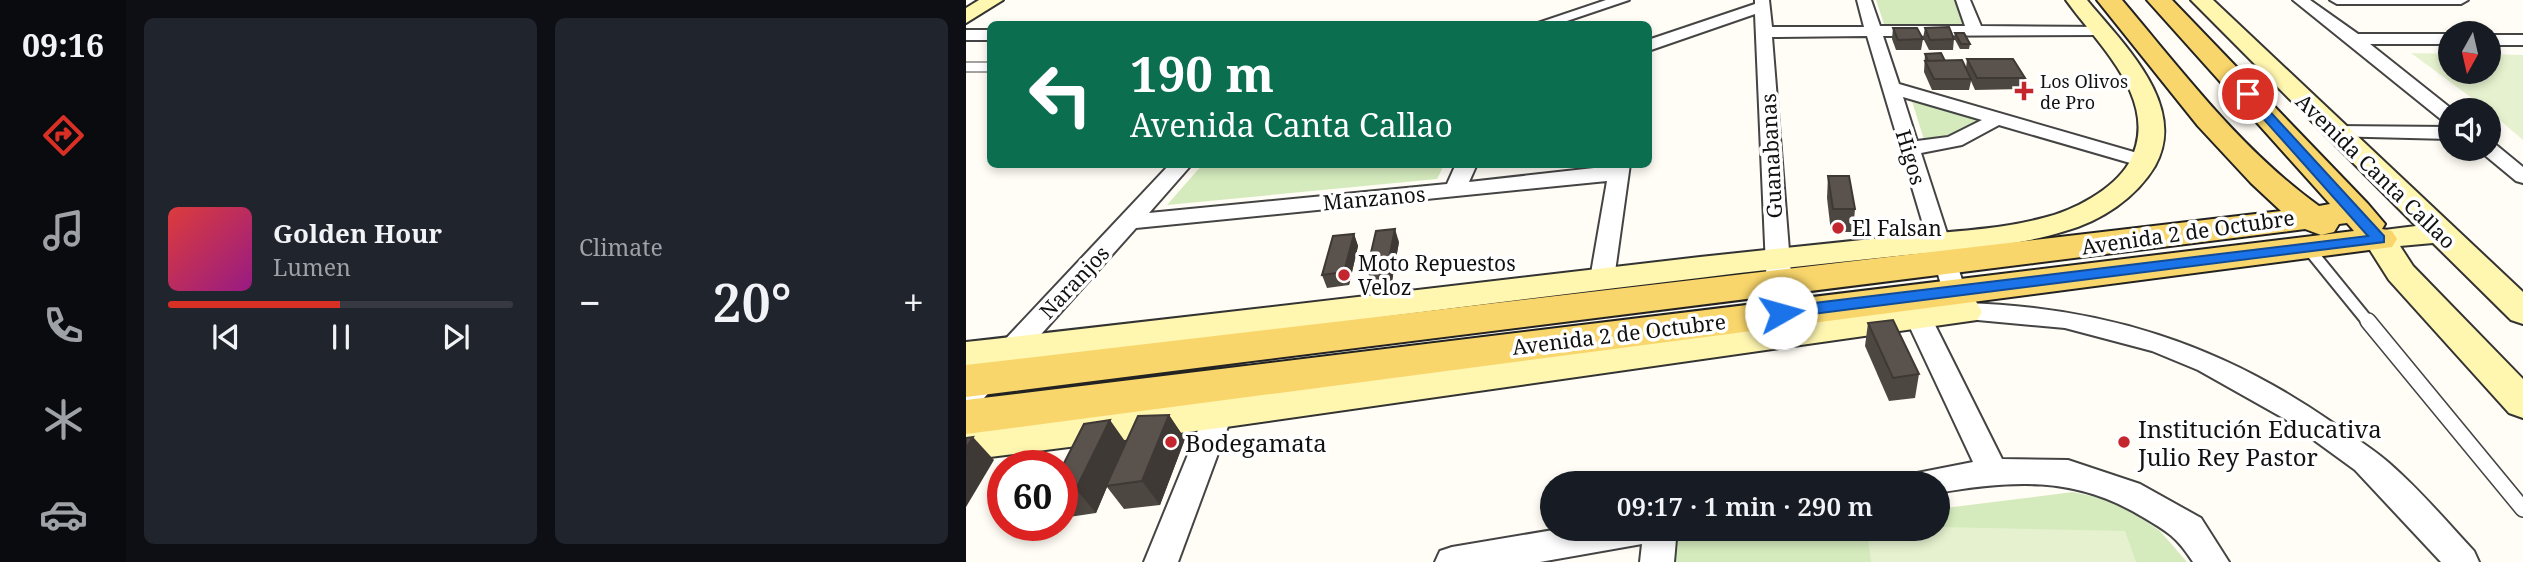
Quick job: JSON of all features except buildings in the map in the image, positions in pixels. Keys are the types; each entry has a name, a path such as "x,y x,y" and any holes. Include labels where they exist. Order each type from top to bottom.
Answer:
{"main road":[{"path":"2109,0 2308,232"},
{"name":"Avenida Canta Callao","path":"2159,0 2361,231"},
{"path":"2235,147 2259,191 2259,204 2253,216 2238,226"},
{"name":"Avenida 2 de Octubre","path":"1950,278 2238,226 2308,232 2361,231"},
{"name":"Avenida 2 de Octubre","path":"971,379 1779,285 1950,278 2308,232"},
{"name":"Avenida 2 de Octubre","path":"966,418 1779,285"}],"street":[{"path":"966,17 993,0"},
{"path":"1560,0 1582,12"},
{"path":"1553,21 1622,0"},
{"name":"Higos","path":"1864,0 1950,278"},
{"path":"1963,0 1975,31"},
{"path":"1993,471 1919,320 1950,278 2010,234 2055,225 2086,212 2113,195 2144,161 2151,142 2152,124 2140,85 2076,0"},
{"name":"Avenida Canta Callao","path":"2200,0 2523,312"},
{"path":"2300,0 2354,39 2438,107"},
{"path":"2337,0 2461,0"},
{"path":"1652,44 1762,3"},
{"name":"Guanabanas","path":"1762,3 1779,285"},
{"path":"1764,32 2099,30"},
{"path":"966,35 987,35"},
{"path":"2354,39 2438,39"},
{"path":"2501,40 2523,40"},
{"path":"1889,87 2144,161"},
{"path":"1908,148 1961,141 1978,134 1996,118"},
{"path":"2335,132 2438,133"},
{"path":"2501,159 2523,177"},
{"name":"Naranjos","path":"1012,350 1178,168"},
{"path":"1455,190 1465,168"},
{"path":"1602,279 1619,169"},
{"name":"Manzanos","path":"1130,222 1455,190 1619,169"},
{"name":"Avenida 2 de Octubre","path":"2361,231 2410,205"},
{"name":"Avenida 2 de Octubre","path":"2361,231 2439,233"},
{"name":"Avenida Canta Callao","path":"2361,231 2523,402"},
{"path":"1950,278 2008,311 2088,321 2162,343 2228,372 2296,410 2381,474 2462,562"},
{"name":"Avenida 2 de Octubre","path":"971,379 1012,350 1602,279 1779,285"},
{"name":"Avenida 2 de Octubre","path":"966,444 1219,414 1919,320"},
{"path":"1161,562 1219,414"},
{"path":"1950,478 1993,471 2068,473 2129,493 2189,528 2212,562"},
{"path":"1452,562 1577,541"},
{"path":"1657,562 1659,541"}],"lane":[{"path":"966,67 987,67"},
{"path":"2308,232 2523,509"}],"green space":[{"path":"1876,0 1955,0 1969,26 1885,27"},
{"path":"2411,53 2438,54 2438,73"},
{"path":"2501,54 2523,55 2523,140 2501,121 2501,98 2472,98 2453,84 2501,84"},
{"path":"1911,98 1986,120 1948,138 1925,143"},
{"path":"1199,168 1442,168 1437,179 1167,205"},
{"path":"2073,492 2117,502 2160,531 2187,562 1675,562 1677,541 1950,541 1950,507"},
{"path":"1950,527 2125,531 2136,562 1871,562 1868,541 1950,541"}],"place":[{"name":"Los Olivos de Pro","path":"2024,91"},
{"name":"El Falsan","path":"1838,228"},
{"name":"Moto Repuestos Veloz","path":"1344,275"},
{"name":"Bodegamata","path":"1171,442"},
{"name":"Institución Educativa Julio Rey Pastor","path":"2124,442"}],"route":[{"path":"1781,313 2379,239 2328,179 2248,94"}]}
